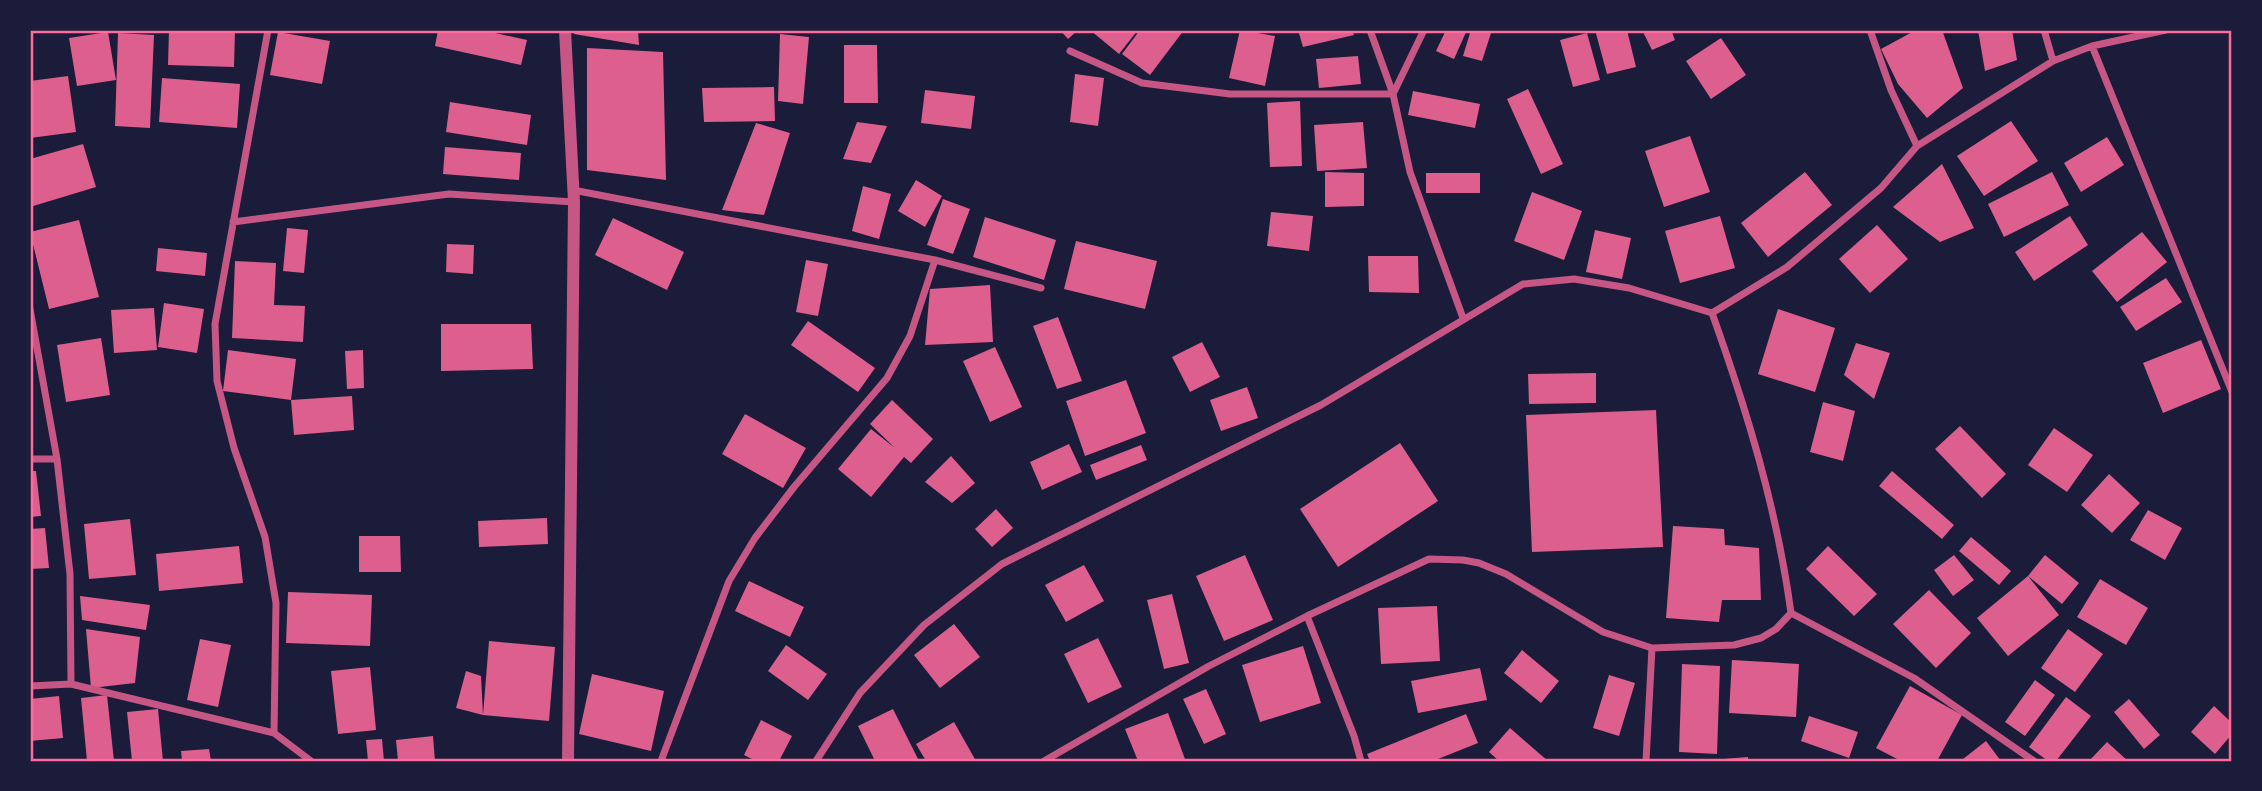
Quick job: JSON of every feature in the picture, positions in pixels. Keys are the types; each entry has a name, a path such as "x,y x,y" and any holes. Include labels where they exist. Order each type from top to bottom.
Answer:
{"street":[{"path":"268,30 215,324 217,381 234,448 265,537 276,603 274,733"},
{"path":"565,30 574,196 568,761"},
{"path":"1370,30 1393,94 1410,172 1463,318"},
{"path":"1393,94 1424,30"},
{"path":"1870,30 1891,90 1917,146"},
{"path":"2044,30 2053,61"},
{"path":"816,761 860,693 924,625 1003,564 1321,405 1523,284 1574,279 1629,288 1712,313 1787,267 1881,188 1917,146 2053,61 2092,46 2166,30"},
{"path":"2092,46 2232,392"},
{"path":"1070,51 1142,83 1230,94 1393,94"},
{"path":"233,222 449,194 574,196 935,260 1041,288"},
{"path":"661,761 729,581 755,538 794,487 887,378 910,336 935,260"},
{"path":"30,309 57,458 70,574 71,684"},
{"path":"1712,313 1741,395 1760,464 1783,553 1791,613"},
{"path":"30,459 57,458"},
{"path":"1044,761 1209,666 1307,616 1429,559 1479,563 1506,574 1603,632 1652,648 1734,645 1761,638 1776,629 1791,613"},
{"path":"1791,613 1914,678 2034,761"},
{"path":"1307,616 1354,736 1361,761"},
{"path":"1646,761 1652,648"},
{"path":"30,686 71,684 274,733 311,761"}],"building":[{"path":"169,30 235,31 234,67 168,65"},
{"path":"438,30 481,30 527,40 521,65 435,46"},
{"path":"575,30 638,30 639,45 574,34"},
{"path":"1060,30 1078,30 1068,39"},
{"path":"1090,30 1138,30 1119,54"},
{"path":"1140,30 1184,30 1150,75 1122,54"},
{"path":"1240,30 1275,36 1265,86 1229,78"},
{"path":"1298,30 1352,30 1354,35 1303,47"},
{"path":"1446,30 1467,30 1454,59 1436,51"},
{"path":"1471,30 1492,30 1482,61 1463,56"},
{"path":"1595,30 1627,30 1636,67 1607,74"},
{"path":"1642,30 1671,30 1675,40 1652,50"},
{"path":"1916,30 1942,30 1963,88 1927,118 1898,84 1881,49"},
{"path":"1978,30 2012,30 2017,60 1985,71"},
{"path":"108,32 116,80 77,86 69,38"},
{"path":"278,32 330,41 322,84 270,75"},
{"path":"118,33 154,35 150,128 115,126"},
{"path":"1587,33 1600,80 1573,87 1560,40"},
{"path":"780,34 809,37 803,104 778,101"},
{"path":"1721,38 1746,75 1711,99 1686,61"},
{"path":"844,45 877,45 878,103 844,103"},
{"path":"587,48 663,52 666,180 587,170"},
{"path":"1358,56 1361,84 1319,88 1316,59"},
{"path":"1075,74 1104,78 1098,126 1070,122"},
{"path":"68,76 76,132 30,138 30,81"},
{"path":"162,78 240,84 237,128 159,122"},
{"path":"774,87 775,121 704,122 702,88"},
{"path":"1528,89 1563,164 1541,174 1507,99"},
{"path":"925,90 975,96 971,129 921,123"},
{"path":"1413,91 1480,104 1475,128 1408,115"},
{"path":"1300,101 1302,166 1270,167 1267,103"},
{"path":"450,102 531,115 527,145 446,132"},
{"path":"2011,121 2038,161 1984,196 1957,156"},
{"path":"857,122 887,126 871,163 843,159"},
{"path":"1363,122 1367,168 1317,171 1314,125"},
{"path":"756,123 790,133 764,215 722,210"},
{"path":"1690,136 1710,192 1664,207 1645,151"},
{"path":"2107,137 2124,165 2081,192 2064,163"},
{"path":"83,144 96,187 30,207 30,159"},
{"path":"445,147 521,153 519,180 443,174"},
{"path":"1942,164 1974,228 1940,242 1893,207"},
{"path":"1325,172 1364,173 1364,206 1325,207"},
{"path":"1805,172 1832,205 1768,257 1741,223"},
{"path":"2052,172 2069,205 2004,237 1988,204"},
{"path":"1426,173 1480,173 1480,193 1426,193"},
{"path":"916,180 942,196 925,227 898,211"},
{"path":"863,186 891,194 879,239 852,231"},
{"path":"1532,192 1582,211 1564,260 1514,241"},
{"path":"943,199 970,209 953,254 927,245"},
{"path":"1271,212 1313,216 1309,251 1267,246"},
{"path":"1720,216 1735,268 1680,283 1665,231"},
{"path":"2070,216 2088,245 2034,281 2015,252"},
{"path":"985,217 1056,240 1044,280 973,257"},
{"path":"613,218 684,252 667,290 595,255"},
{"path":"79,220 99,297 49,309 30,232"},
{"path":"1877,225 1908,259 1870,293 1839,259"},
{"path":"287,228 308,230 304,273 283,271"},
{"path":"1595,230 1631,238 1622,279 1586,272"},
{"path":"2142,232 2167,262 2117,302 2092,271"},
{"path":"1076,241 1157,261 1145,309 1064,289"},
{"path":"447,244 474,245 473,274 446,272"},
{"path":"158,248 207,253 205,276 156,271"},
{"path":"1368,256 1418,256 1419,293 1369,292"},
{"path":"806,260 828,264 818,316 796,312"},
{"path":"235,261 276,263 274,305 305,306 303,342 232,338"},
{"path":"2166,278 2182,302 2136,331 2120,307"},
{"path":"990,285 993,342 925,345 930,289"},
{"path":"164,303 204,309 197,353 158,347"},
{"path":"154,308 157,350 114,353 111,310"},
{"path":"1778,309 1835,328 1815,392 1758,374"},
{"path":"1058,317 1082,381 1057,389 1033,326"},
{"path":"808,321 875,368 858,392 791,345"},
{"path":"441,324 531,324 533,369 441,371"},
{"path":"101,338 110,395 66,402 57,345"},
{"path":"2201,340 2221,389 2163,413 2143,363"},
{"path":"1202,342 1220,377 1190,392 1172,357"},
{"path":"1856,343 1890,353 1874,399 1844,375"},
{"path":"995,347 1022,407 990,422 963,361"},
{"path":"228,350 296,359 291,400 223,391"},
{"path":"363,350 364,388 347,389 345,351"},
{"path":"1596,373 1596,403 1529,404 1528,374"},
{"path":"1126,380 1146,433 1085,456 1066,401"},
{"path":"1247,387 1258,418 1221,431 1210,400"},
{"path":"352,396 354,430 294,435 291,400"},
{"path":"892,400 933,439 911,463 904,457 871,497 838,469 871,429 895,448 870,424"},
{"path":"1823,402 1855,411 1843,461 1810,452"},
{"path":"1656,410 1663,547 1532,552 1526,415"},
{"path":"745,414 806,448 783,488 722,454"},
{"path":"1960,426 2006,474 1982,498 1935,449"},
{"path":"2054,428 2093,455 2067,492 2028,465"},
{"path":"1400,443 1438,501 1338,567 1300,509"},
{"path":"1069,444 1082,472 1042,490 1030,462"},
{"path":"1141,445 1147,460 1096,480 1090,465"},
{"path":"951,456 975,483 952,503 925,482"},
{"path":"30,471 36,471 41,516 30,517"},
{"path":"1892,471 1954,525 1942,539 1879,486"},
{"path":"2109,474 2140,503 2112,533 2081,505"},
{"path":"996,509 1013,528 992,547 975,529"},
{"path":"2148,510 2182,528 2165,560 2130,540"},
{"path":"547,518 548,544 479,547 478,521"},
{"path":"130,519 136,575 89,579 84,524"},
{"path":"1673,526 1724,529 1725,545 1759,548 1761,600 1722,600 1719,622 1666,618"},
{"path":"45,528 49,568 30,569 30,529"},
{"path":"359,536 400,536 401,572 359,572"},
{"path":"1971,537 2011,571 1999,585 1959,551"},
{"path":"239,546 243,583 159,591 156,554"},
{"path":"1828,546 1877,594 1854,616 1806,569"},
{"path":"1245,555 1273,620 1224,641 1196,576"},
{"path":"1954,555 1974,580 1953,596 1934,570"},
{"path":"2045,555 2079,583 2062,604 2028,576"},
{"path":"1084,565 1104,601 1066,622 1045,585"},
{"path":"2028,576 2059,615 2008,656 1977,618"},
{"path":"2100,579 2148,608 2126,645 2077,617"},
{"path":"749,581 804,607 790,637 735,611"},
{"path":"1929,590 1971,633 1936,668 1893,624"},
{"path":"288,592 372,595 370,646 286,643"},
{"path":"1172,594 1189,663 1164,669 1147,600"},
{"path":"80,596 150,605 146,630 82,620"},
{"path":"1437,606 1440,661 1381,664 1378,608"},
{"path":"954,624 980,657 940,688 914,655"},
{"path":"86,629 140,637 135,683 91,688"},
{"path":"2068,629 2103,654 2075,692 2041,668"},
{"path":"1098,638 1122,687 1088,703 1064,654"},
{"path":"200,639 231,645 218,707 187,700"},
{"path":"489,641 555,647 549,721 483,715"},
{"path":"786,645 827,674 808,700 768,671"},
{"path":"1303,646 1321,703 1260,722 1242,665"},
{"path":"1522,650 1559,681 1541,703 1504,673"},
{"path":"1732,660 1799,664 1796,717 1729,713"},
{"path":"1682,664 1720,666 1717,754 1679,752"},
{"path":"370,667 376,730 338,734 331,671"},
{"path":"1480,668 1487,700 1418,713 1411,681"},
{"path":"466,671 481,676 483,715 456,708"},
{"path":"592,674 664,691 651,751 579,734"},
{"path":"1609,675 1635,683 1619,736 1593,728"},
{"path":"2035,680 2055,695 2025,736 2005,722"},
{"path":"1910,686 1962,715 1937,761 1901,761 1876,748"},
{"path":"1206,689 1226,734 1204,744 1183,699"},
{"path":"107,695 114,761 87,761 81,698"},
{"path":"59,696 63,738 30,741 30,699"},
{"path":"2066,697 2091,716 2056,761 2048,761 2029,747"},
{"path":"2129,699 2160,735 2144,749 2114,712"},
{"path":"2214,706 2232,723 2232,734 2215,754 2191,732"},
{"path":"158,709 163,761 132,761 127,712"},
{"path":"893,709 919,761 875,761 858,726"},
{"path":"1168,713 1185,759 1138,761 1125,729"},
{"path":"1466,714 1478,743 1433,761 1370,761 1367,754"},
{"path":"1809,716 1858,732 1849,758 1801,741"},
{"path":"761,720 792,736 779,761 756,761 744,755"},
{"path":"954,722 976,761 926,761 916,744"},
{"path":"1510,728 1548,761 1499,761 1489,752"},
{"path":"433,736 435,761 398,761 396,740"},
{"path":"382,739 384,761 368,761 366,740"},
{"path":"1986,741 2001,761 1963,759"},
{"path":"2107,742 2128,761 2089,761"},
{"path":"209,749 211,761 182,761 181,751"},
{"path":"1748,757 1748,761 1723,761 1723,759"}]}
